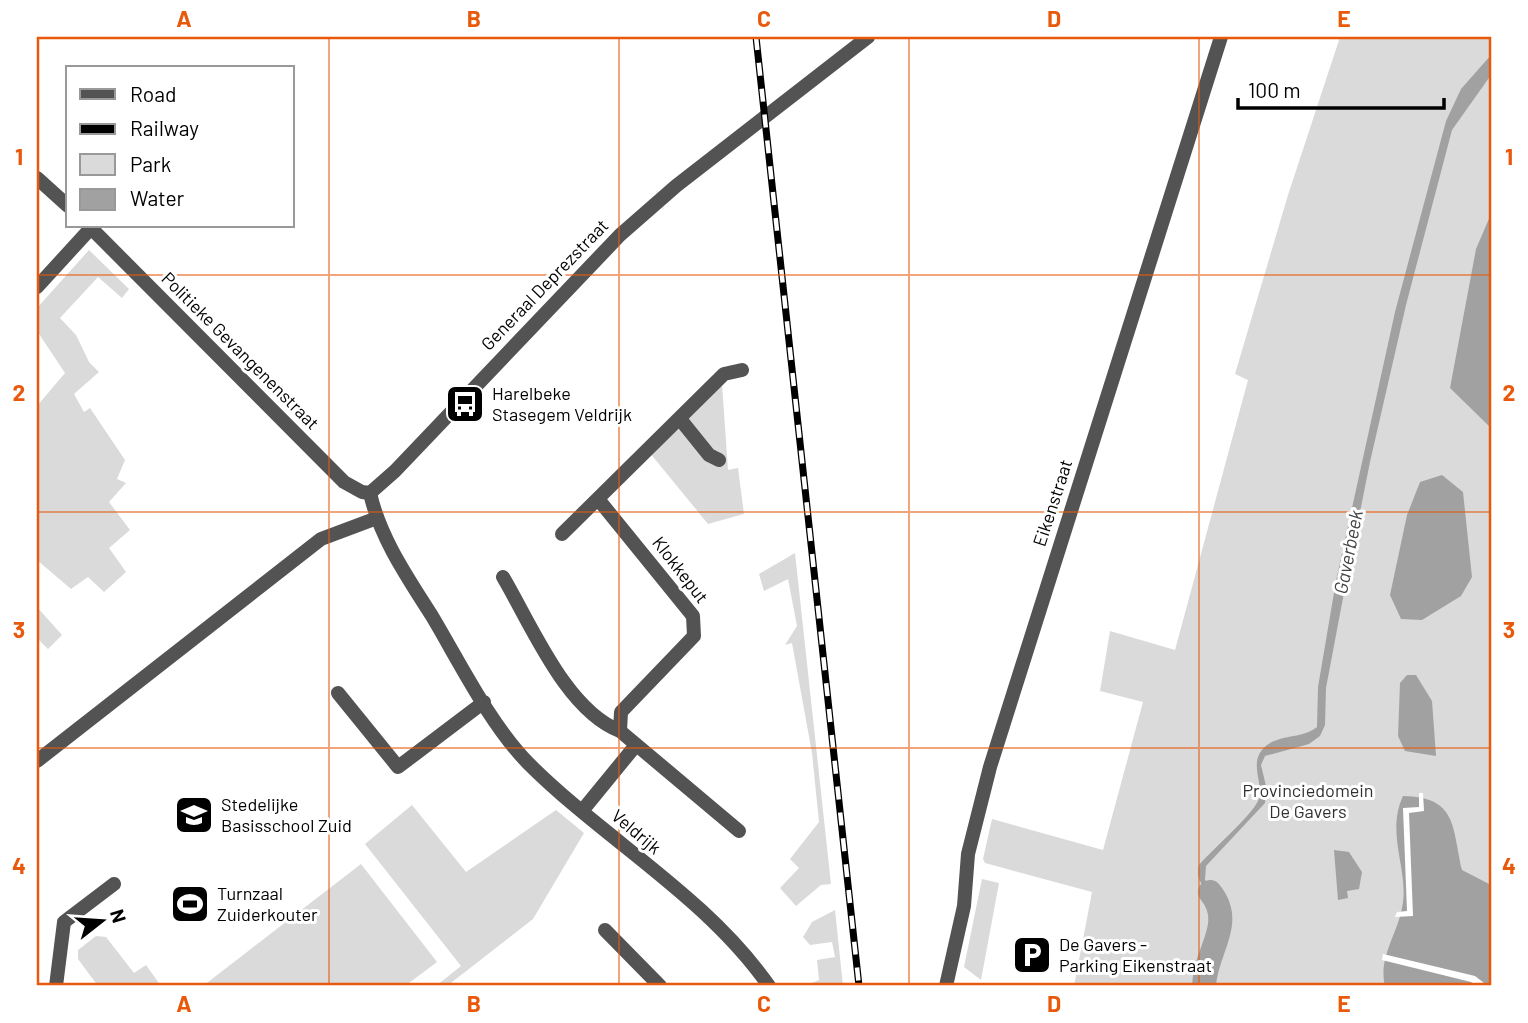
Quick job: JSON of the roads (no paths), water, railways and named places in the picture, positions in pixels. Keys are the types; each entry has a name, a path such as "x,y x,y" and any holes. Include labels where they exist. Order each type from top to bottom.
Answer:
{"street":[{"name":"Generaal Deprezstraat","path":"370,493 395,471 620,235 676,186 762,121 805,83 868,37"},
{"name":"Eikenstraat","path":"946,986 964,906 968,854 990,767 1221,37"},
{"path":"37,178 66,204"},
{"path":"37,287 89,228"},
{"name":"Politieke Gevangenenstraat","path":"91,228 344,482 362,492 370,493"},
{"path":"562,534 724,374 742,370"},
{"path":"680,419 709,455 719,460"},
{"name":"Veldrijk","path":"370,493 377,518 484,702 525,760 718,926 754,965 769,986"},
{"name":"Klokkeput","path":"598,499 694,616 696,625 694,636 621,712 620,731"},
{"path":"37,761 321,539 377,518"},
{"path":"503,578 571,692 604,725 620,731 739,831"},
{"path":"338,693 398,767 484,702"},
{"path":"582,811 636,745"},
{"path":"56,986 64,922 114,884"},
{"path":"605,930 660,986"}],"water":[{"path":"1491,55 1491,75 1452,130 1406,305 1346,582 1326,688 1325,725 1320,736 1309,744 1265,756 1261,765 1266,786 1265,803 1206,866 1205,880 1223,900 1227,923 1217,920 1217,912 1200,880 1199,865 1240,824 1258,801 1260,794 1257,765 1261,751 1279,739 1305,733 1317,727 1318,687 1336,581 1395,312 1446,121 1461,89"},
{"path":"1491,214 1491,428 1450,388 1476,249"},
{"path":"1442,475 1463,492 1472,577 1461,596 1422,620 1401,619 1390,595 1407,515 1420,482"},
{"path":"1407,675 1416,675 1432,701 1436,756 1405,751 1398,736 1400,683"},
{"path":"1403,796 1421,798 1443,808 1453,828 1462,870 1491,885 1491,986 1385,986 1384,966 1400,918 1404,894 1396,825"},
{"path":"1334,850 1349,852 1362,872 1359,889 1347,891 1348,898 1338,900"}],"waterway":[{"name":"Gaverbeek","path":"1204,986 1220,926 1217,904 1210,892"}],"railway":[{"path":"756,37 859,986"}],"place":[{"name":"Harelbeke Stasegem Veldrijk","path":"465,404"},
{"name":"Stedelijke Basisschool Zuid","path":"194,815"},
{"name":"Turnzaal Zuiderkouter","path":"190,904"},
{"name":"De Gavers - Parking Eikenstraat","path":"1032,955"}],"park label":[{"name":"Provinciedomein De Gavers","path":"1308,801"}]}
